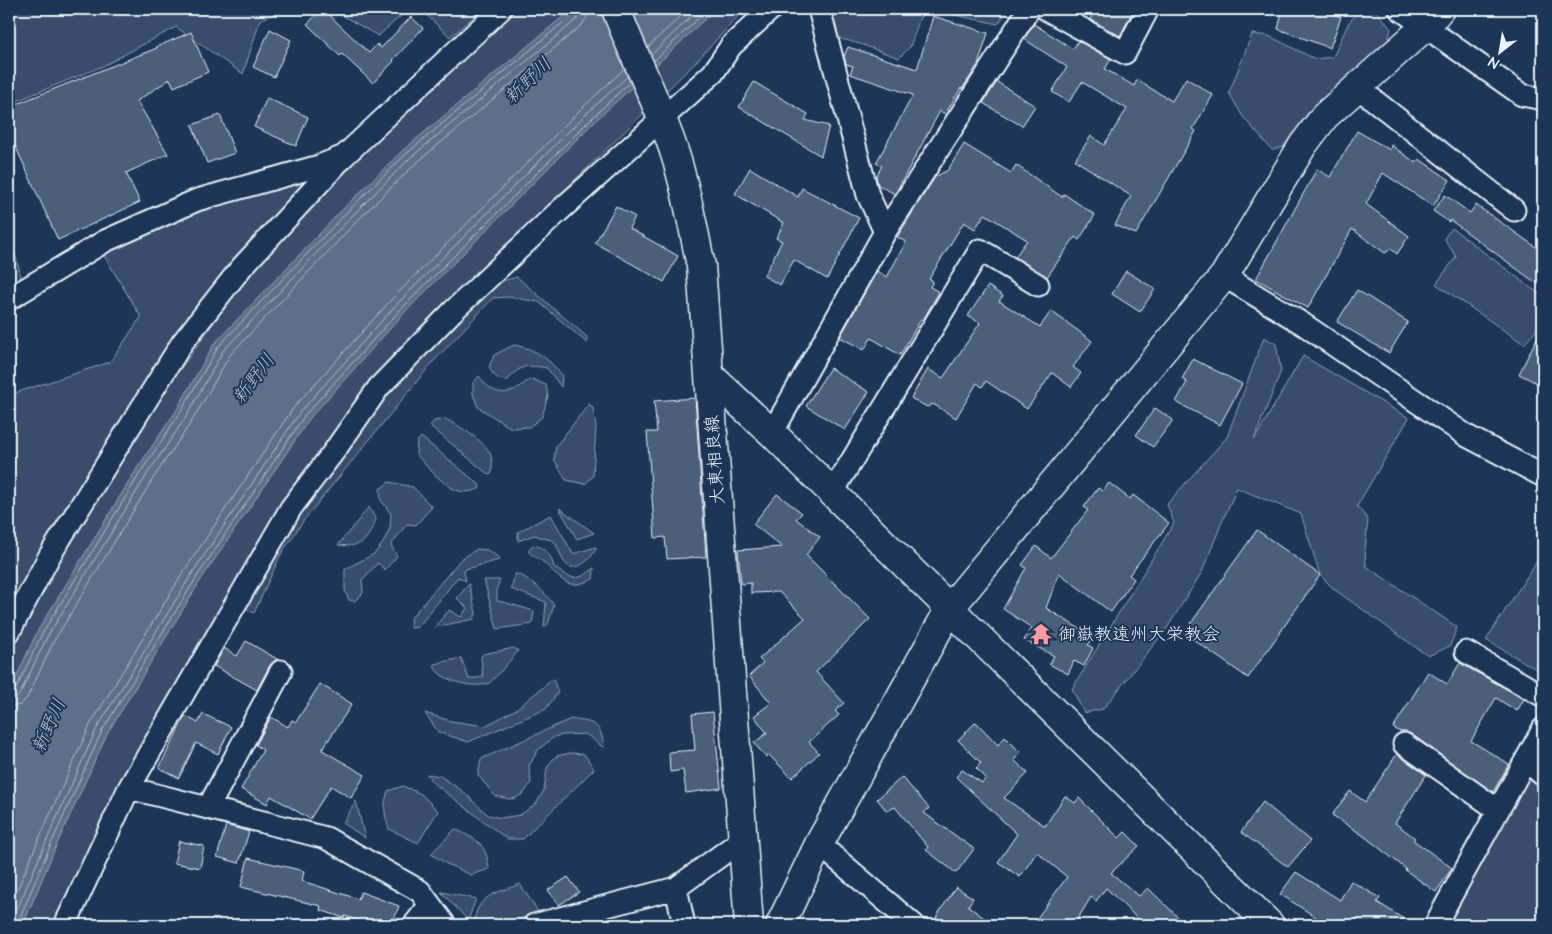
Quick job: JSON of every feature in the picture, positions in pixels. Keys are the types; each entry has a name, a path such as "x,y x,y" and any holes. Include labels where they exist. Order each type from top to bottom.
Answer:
{"street":[{"path":"9,632 50,555 182,343 241,268 344,156 501,9"},
{"name":"大東相良線","path":"616,9 675,154 687,197 700,266 749,925"},
{"path":"65,925 130,788 291,508 379,387 460,304 660,114 713,73 731,46 771,9"},
{"path":"819,9 868,195 885,232"},
{"path":"772,432 885,232 1029,9"},
{"path":"1046,9 1125,52 1148,9"},
{"path":"1400,9 1433,18 1522,95 1543,99"},
{"path":"780,925 819,844 950,608 1224,276 1303,145 1325,116 1433,18"},
{"path":"1357,87 1514,210"},
{"path":"9,299 105,241 197,200 319,166 344,156"},
{"path":"832,493 980,250 1038,285"},
{"path":"1224,276 1303,324 1467,436 1543,476"},
{"path":"709,374 772,432 1270,925"},
{"path":"1466,652 1543,696"},
{"path":"208,808 281,671"},
{"path":"1435,925 1543,729"},
{"path":"1404,744 1498,810"},
{"path":"1526,761 1543,774"},
{"path":"130,788 326,838 420,892 445,925"},
{"path":"534,925 676,888 743,839"},
{"path":"819,844 914,925"},
{"path":"676,888 684,925"},
{"path":"414,925 430,906"}],"shaded area":[{"path":"9,9 284,9 260,20 243,74 176,27 103,66 9,104"},
{"path":"331,9 409,9 378,36"},
{"path":"420,9 483,9 450,37"},
{"path":"510,9 745,9 692,66 475,277 398,349 353,404 238,596 66,925 9,925 9,644 17,628 9,641 9,395 110,362 141,317 103,254 189,209 314,180 191,331 83,504 251,271 342,164"},
{"path":"832,9 923,9 910,47 899,58 831,36 830,14"},
{"path":"926,9 1009,9 998,24"},
{"path":"1362,9 1375,9 1391,29 1386,48 1348,76 1307,114 1283,147 1272,150 1243,117 1229,93 1252,34 1269,36 1315,59 1333,57 1349,22"},
{"path":"1452,228 1543,297 1540,323 1524,344 1436,284 1456,257 1444,238"},
{"path":"9,231 22,280 9,291"},
{"path":"517,277 587,337 587,343 539,302 509,297 493,298 432,363 304,520 281,554 254,613 240,605 266,556 384,394 484,286"},
{"path":"1264,337 1276,344 1281,371 1254,440 1303,356 1409,418 1357,506 1368,520 1365,549 1366,566 1457,627 1450,646 1428,656 1335,590 1320,575 1301,514 1237,488 1202,572 1167,628 1103,709 1084,713 1072,689 1174,523 1167,504 1227,437"},
{"path":"514,345 541,355 552,364 562,375 561,387 547,368 530,366 521,368 508,380 501,380 496,377 489,367 494,355"},
{"path":"479,376 491,389 501,392 513,391 532,379 546,385 548,396 542,417 529,427 511,428 478,407 473,394 473,383"},
{"path":"589,404 593,408 596,427 593,476 585,484 566,480 554,459 556,446"},
{"path":"445,419 470,433 487,448 492,458 492,473 489,475 430,426 434,421"},
{"path":"421,437 480,485 479,489 467,492 459,491 448,486 436,476 416,454 417,442"},
{"path":"389,482 413,487 432,507 416,525 407,524 391,545 397,556 385,570 378,563 362,580 363,593 355,601 349,600 345,591 345,569 374,554 383,543 390,528 391,514 381,500 380,489"},
{"path":"369,507 376,520 363,542 347,546 338,545"},
{"path":"559,508 594,533 577,539"},
{"path":"551,515 573,554 596,547 591,557 583,564 574,567 565,563 554,541 534,535 518,541 518,532"},
{"path":"533,545 545,550 554,567 565,575 574,578 579,577 594,568 593,579 576,584 565,582 529,552 528,550"},
{"path":"477,549 487,550 500,558 499,560 466,569 464,572 466,581 458,577 418,627 411,628 410,619 461,559"},
{"path":"1543,552 1543,673 1486,640"},
{"path":"515,574 531,581 554,605 548,624 544,627 546,602 511,589"},
{"path":"484,580 500,580 497,588 497,601 534,611 532,624 497,629"},
{"path":"469,584 476,613 474,619 435,627 449,610 461,617 467,608 457,598"},
{"path":"514,648 518,651 492,681 483,685 469,685 454,681 441,675 434,665 461,658 469,679 483,677 481,657 483,654"},
{"path":"553,679 558,692 546,709 468,742 438,732 425,713 451,721 485,726 515,710"},
{"path":"571,719 591,723 599,728 604,748 586,734 554,737 538,750 529,766 531,783 524,793 516,798 509,799 495,796 478,775 481,759"},
{"path":"570,753 584,754 594,769 523,839 507,839 432,782 427,774 440,776 461,790 488,815 501,818 520,815 536,804 544,790 547,768 553,759"},
{"path":"1526,761 1543,775 1543,925 1435,925"},
{"path":"403,786 421,794 438,811 418,843 389,829 386,819 385,801 388,791"},
{"path":"356,801 365,838 343,823"},
{"path":"455,829 475,839 483,847 489,869 471,875 431,854"},
{"path":"520,884 539,913 498,925 473,925 475,915 483,901 495,893"},
{"path":"441,892 476,899 468,920"}],"water":[{"name":"新野川","path":"572,9 715,9 594,122 405,312 310,418 202,578 107,734 56,846 23,925 9,925 9,693 37,632 138,467 176,411 214,344 343,209 402,151"}],"building":[{"path":"323,9 369,53 377,44 381,48 411,17 423,28 373,83 342,54 340,56 307,24"},
{"path":"1096,9 1134,9 1120,36 1090,19"},
{"path":"1283,9 1319,9 1341,17 1330,48 1278,29"},
{"path":"933,16 988,33 978,65 945,114 940,111 895,194 878,185 876,176 882,166 876,163 913,95 850,74 853,66 846,64 844,56 848,47 917,69"},
{"path":"1034,24 1073,49 1078,41 1111,59 1105,69 1134,86 1137,80 1172,101 1186,78 1213,95 1193,129 1196,131 1136,234 1115,225 1131,196 1075,160 1091,136 1104,145 1127,109 1082,82 1069,102 1052,92 1067,67 1024,39"},
{"path":"270,29 291,40 274,77 253,67"},
{"path":"191,32 208,72 174,87 170,79 137,101 168,154 126,173 140,202 58,240 9,132 9,107 157,48"},
{"path":"754,82 808,114 805,120 829,126 821,156 739,107"},
{"path":"997,82 1035,106 1022,126 983,103"},
{"path":"267,98 308,117 296,146 254,127"},
{"path":"220,115 235,153 207,163 192,125"},
{"path":"1357,131 1390,150 1391,145 1416,163 1419,159 1450,180 1433,206 1383,173 1366,204 1409,236 1397,254 1391,249 1385,253 1352,229 1308,308 1256,279 1317,169 1330,177"},
{"path":"964,144 1011,173 1016,165 1062,197 1064,194 1095,215 1079,240 1075,237 1047,277 1015,257 1027,240 985,214 975,229 964,222 929,279 933,281 930,287 939,292 900,355 871,338 864,350 840,337 877,271 887,277 906,242 897,237 935,177 948,170"},
{"path":"750,168 798,197 802,188 859,218 827,279 794,260 780,285 764,276 782,241 776,238 784,223 735,194"},
{"path":"1445,195 1470,213 1476,205 1543,252 1543,288 1450,220 1449,222 1433,211"},
{"path":"616,206 635,217 629,228 678,256 664,282 595,243"},
{"path":"1126,271 1155,289 1140,312 1112,294"},
{"path":"988,286 1003,296 999,301 1040,327 1051,311 1092,341 1073,367 1081,373 1071,387 1052,373 1027,409 986,381 982,387 977,383 956,418 933,404 927,407 911,398 928,369 943,378 980,323 968,316"},
{"path":"1357,290 1408,322 1389,353 1337,322"},
{"path":"1543,326 1543,386 1519,374"},
{"path":"1193,359 1242,384 1220,425 1176,402 1187,382 1182,379"},
{"path":"830,368 869,392 845,430 806,406"},
{"path":"695,398 706,557 667,559 665,537 655,538 647,432 657,432 654,401"},
{"path":"1155,408 1173,420 1153,447 1136,435"},
{"path":"1109,483 1130,499 1133,495 1169,523 1129,575 1134,579 1111,612 1059,573 1046,608 1093,637 1088,645 1093,648 1084,666 1074,661 1068,674 1049,664 1054,656 1024,640 1032,628 1003,609 1026,568 1022,565 1036,546 1051,558 1088,510 1084,507 1098,488 1102,491"},
{"path":"777,494 802,513 796,519 820,537 806,555 870,619 816,672 844,703 835,711 839,715 809,742 819,753 792,778 769,755 766,757 754,743 767,733 754,716 771,703 749,676 763,663 759,659 805,618 779,592 751,593 751,583 741,584 738,550 782,547 753,524"},
{"path":"1257,530 1320,575 1248,678 1184,633"},
{"path":"246,641 277,659 270,665 257,690 214,666 224,648 237,656"},
{"path":"1460,663 1524,699 1517,711 1496,698 1471,741 1509,764 1493,792 1411,734 1393,728 1428,672 1447,684"},
{"path":"320,684 352,704 322,750 365,775 351,798 331,786 310,819 271,796 267,804 241,789 263,750 256,745 271,717 288,727 292,720 296,722"},
{"path":"713,712 721,788 686,793 683,770 670,772 669,752 695,750 692,714"},
{"path":"203,714 231,727 218,754 196,743 179,778 159,768 185,716 198,723"},
{"path":"976,722 998,745 1005,737 1021,753 1014,760 1028,773 1004,798 1045,826 1065,796 1075,803 1079,798 1119,838 1125,832 1139,846 1111,873 1139,896 1148,888 1186,925 1144,925 1106,888 1096,901 1091,897 1074,925 1032,925 1067,877 1037,852 1020,877 998,862 1017,834 956,777 962,770 982,783 986,778 976,768 981,763 958,740"},
{"path":"1397,754 1426,775 1395,823 1415,838 1413,840 1452,868 1436,892 1405,870 1364,836 1332,815 1350,791 1365,802"},
{"path":"902,777 929,808 924,813 974,849 956,873 926,850 928,847 895,807 887,811 877,799"},
{"path":"1263,802 1310,841 1288,867 1241,832"},
{"path":"226,825 249,832 239,863 217,857"},
{"path":"179,841 204,846 200,868 174,863"},
{"path":"248,858 304,871 302,881 358,899 361,892 399,906 392,925 372,925 345,916 344,918 320,910 321,906 241,887"},
{"path":"1296,872 1340,900 1351,881 1380,898 1377,902 1413,925 1328,925 1280,894"},
{"path":"568,877 579,892 559,905 548,890"},
{"path":"956,887 973,898 968,906 994,925 947,925 936,917"}],"place":[{"name":"御嶽教遠州大栄教会","path":"1041,634"}]}
